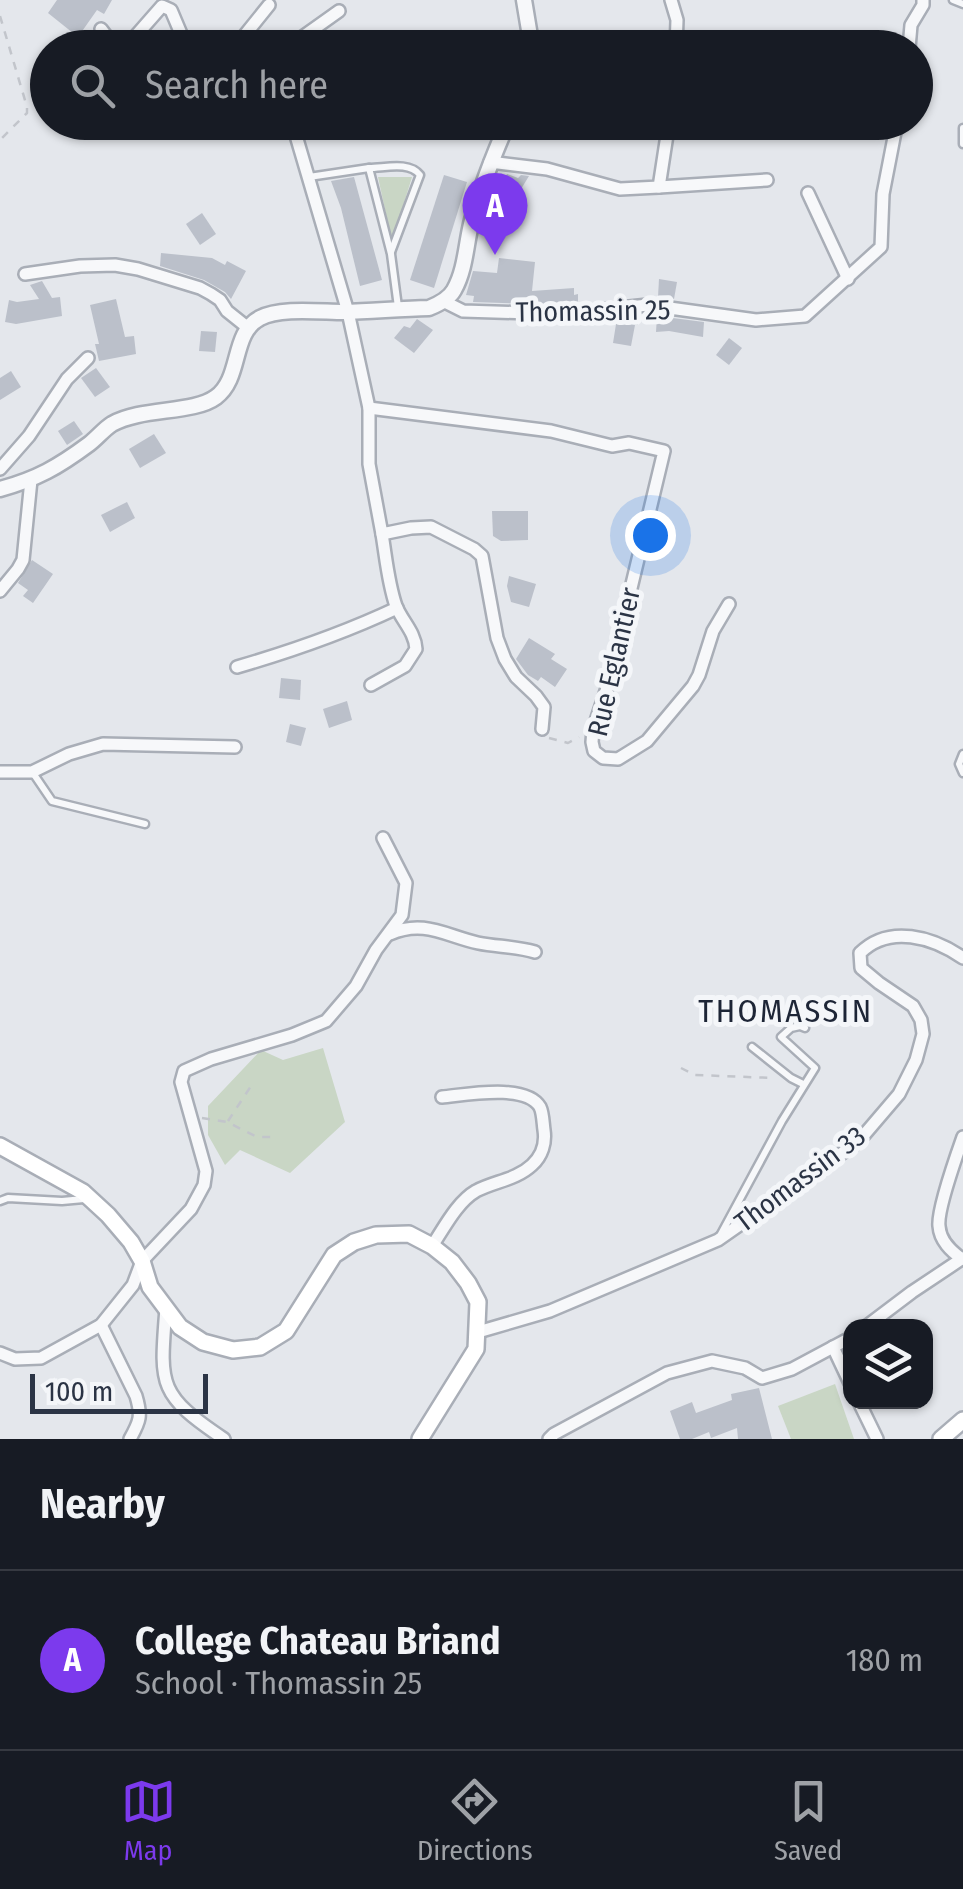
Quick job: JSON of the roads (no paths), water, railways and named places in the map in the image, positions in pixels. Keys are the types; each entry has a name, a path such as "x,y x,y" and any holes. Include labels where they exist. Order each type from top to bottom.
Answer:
{"main road":[{"path":"0,1146 90,1198 108,1215 142,1262 150,1287 180,1327 203,1342 234,1350 260,1347 286,1331 334,1255 354,1242 376,1235 410,1234 432,1246 452,1262 478,1302 478,1332 476,1349 420,1439"},
{"path":"940,1439 963,1420"}],"street":[{"path":"524,0 529,30"},
{"path":"671,0 676,30"},
{"path":"911,30 923,0"},
{"path":"249,30 269,5"},
{"path":"140,30 166,6 179,30"},
{"path":"312,30 339,11"},
{"path":"297,140 348,312 369,408 369,464 391,591 396,608 413,634 416,649 404,666 371,685"},
{"path":"443,301 454,290 461,272 471,222 500,140"},
{"path":"659,187 666,140"},
{"path":"808,193 848,279 881,247 883,194 894,140"},
{"path":"490,162 547,169 620,189 767,180"},
{"path":"0,489 32,480 92,442 112,424 216,397 226,385 247,327 220,300 200,288 138,269 80,266 25,274"},
{"name":"Thomassin 25","path":"247,327 263,316 287,312 429,308 443,301 463,311 563,314 648,305 756,320 805,316 848,279"},
{"path":"0,469 29,436 67,379 88,358"},
{"name":"Rue Eglantier","path":"369,408 551,431 612,446 629,443 664,451 594,730 594,751 609,760 618,759 647,740 693,686 712,631 728,604"},
{"path":"0,591 22,560 32,480"},
{"path":"382,534 431,528 482,556 497,638 516,677 544,707 542,729"},
{"path":"237,666 299,649 396,608"},
{"path":"0,772 32,772 102,744 234,747"},
{"path":"0,1353 15,1358 41,1358 101,1326 133,1285 142,1262 192,1209 206,1171 182,1082 184,1071 326,1021 356,986 402,915 406,883 383,838"},
{"path":"386,936 405,927 426,928 472,942 534,952"},
{"name":"Thomassin 33","path":"478,1332 550,1311 718,1240 858,1142 898,1094 916,1060 923,1034 913,1006 860,968 860,952 870,943 906,934 948,948 963,958"},
{"path":"432,1246 451,1216 473,1192 521,1175 536,1161 546,1142 540,1107 522,1095 501,1092 442,1097"},
{"path":"875,1319 962,1259 947,1248 938,1225 963,1137"},
{"path":"166,1308 161,1367 168,1391 182,1407 224,1439"},
{"path":"101,1326 136,1396 140,1420 130,1439"},
{"path":"549,1439 667,1373 712,1362 745,1368 762,1378 792,1369 843,1342"},
{"path":"833,1347 843,1368"},
{"path":"862,1409 876,1439"}],"lane":[{"path":"953,0 963,4"},
{"path":"963,128 963,144"},
{"path":"308,177 368,168 415,169 420,175 391,254"},
{"path":"368,168 391,254 398,308"},
{"path":"963,754 959,764 963,773"},
{"path":"32,772 52,801 145,824"},
{"path":"718,1240 814,1068 782,1037 791,1028 805,1028"},
{"path":"752,1047 803,1084"},
{"path":"0,1201 90,1198"}],"place":[{"name":"College Chateau Briand","path":"495,255"}],"district":[{"name":"THOMASSIN","path":"786,1011"}]}
